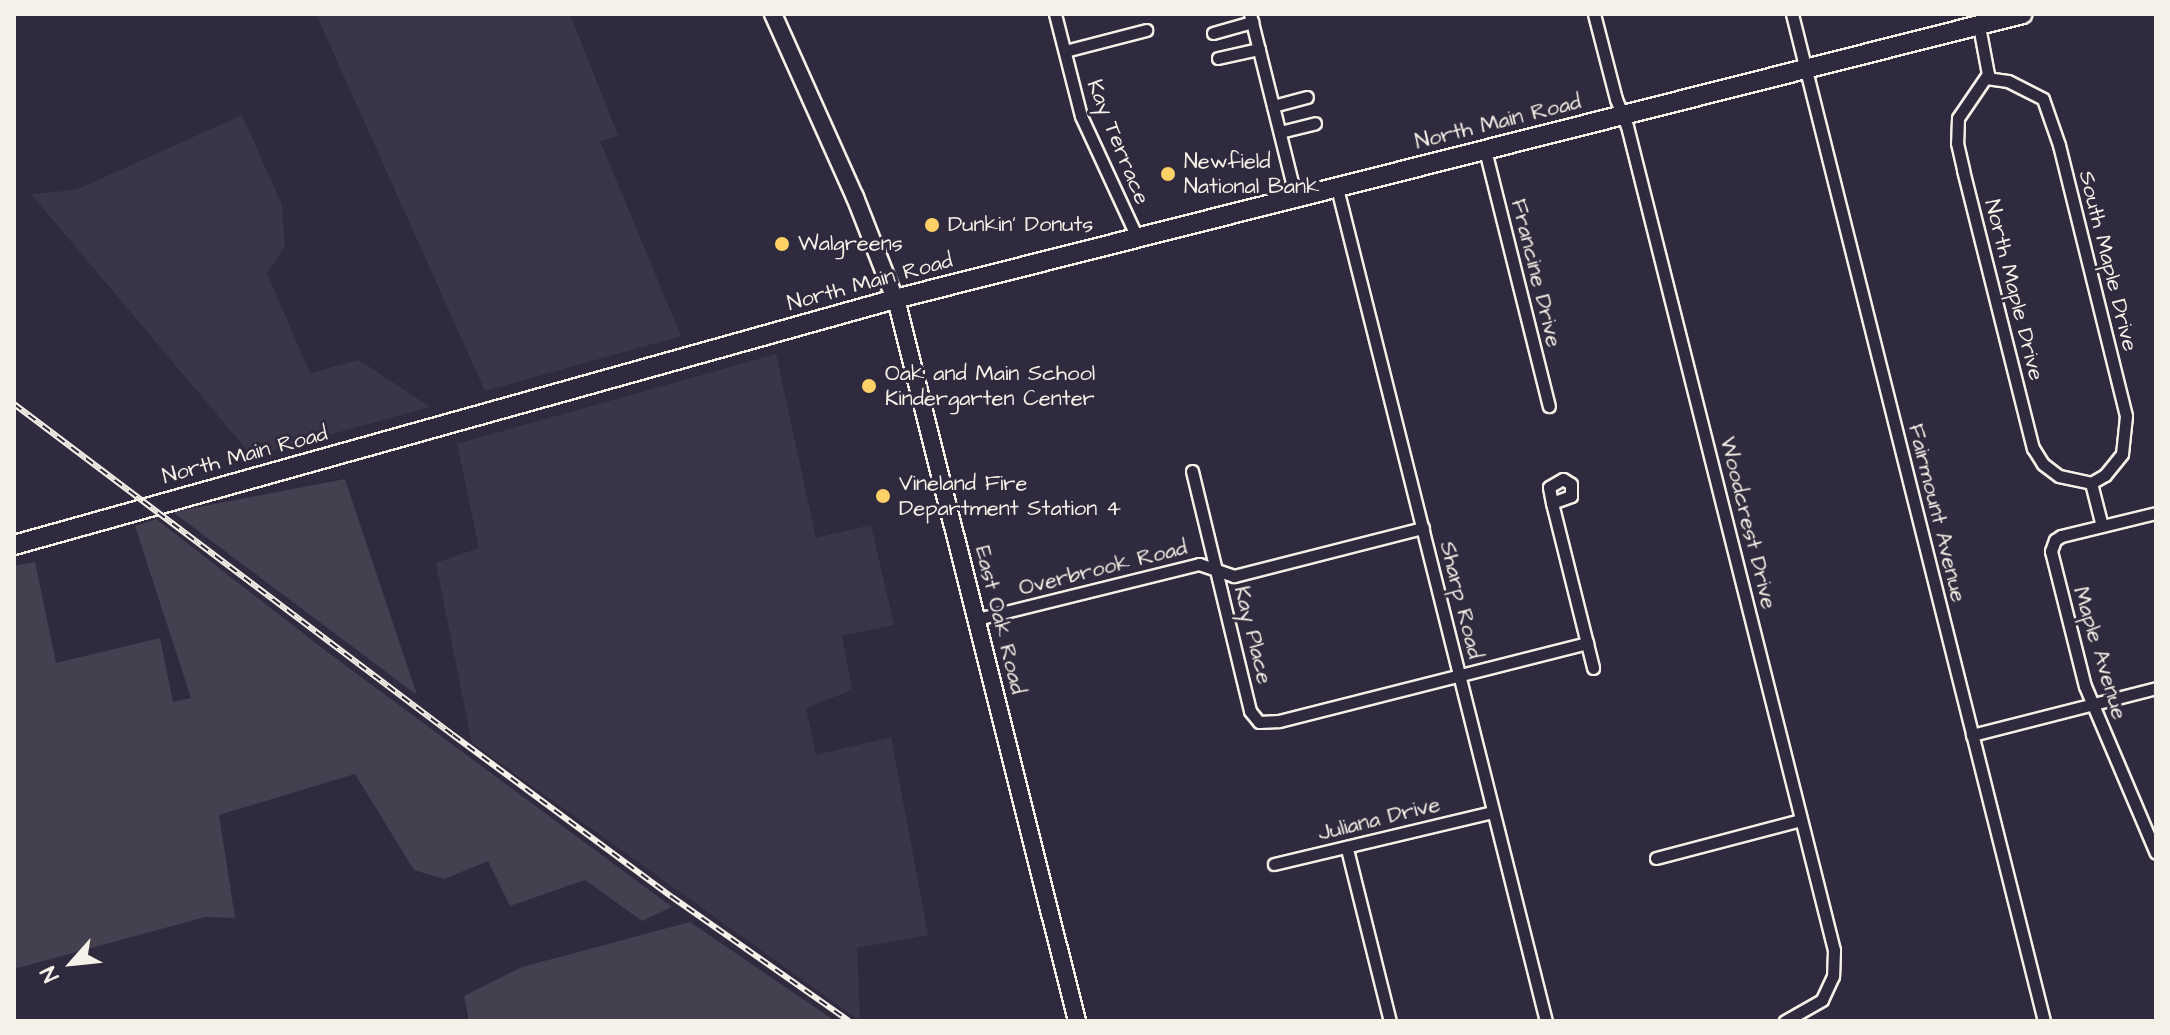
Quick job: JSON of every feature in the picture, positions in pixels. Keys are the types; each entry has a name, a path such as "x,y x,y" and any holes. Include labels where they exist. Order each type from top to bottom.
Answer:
{"main road":[{"name":"North Main Road","path":"14,545 895,299 2018,15"}],"street":[{"name":"East Oak Road","path":"773,14 855,197 895,299 1077,1021"},
{"name":"Kay Terrace","path":"1055,14 1081,116 1137,237"},
{"name":"Woodcrest Drive","path":"1594,14 1623,116 1835,964 1822,1000 1785,1021"},
{"name":"Fairmount Avenue","path":"1792,14 2044,1021"},
{"path":"1213,33 1251,18 1296,198"},
{"path":"1979,26 1988,62 1986,78"},
{"path":"1065,51 1146,30"},
{"path":"1218,58 1259,49"},
{"name":"North Maple Drive","path":"1986,78 1962,109 1957,143 2029,436 2038,457 2050,470 2072,481 2091,483"},
{"name":"South Maple Drive","path":"1986,78 2008,81 2043,99 2059,145 2126,416 2122,454 2105,475 2091,483"},
{"path":"1273,106 1307,97"},
{"path":"1280,132 1315,123"},
{"name":"Francine Drive","path":"1485,150 1549,406"},
{"name":"Sharp Road","path":"1337,188 1546,1021"},
{"name":"Kay Place","path":"1192,471 1254,718 1265,723 1459,675"},
{"path":"2091,483 2102,526 2156,513"},
{"path":"1552,503 1593,668"},
{"name":"Maple Avenue","path":"2102,526 2057,538 2051,550 2092,704 2156,853"},
{"name":"Overbrook Road","path":"977,619 1199,564 1234,576 1423,528"},
{"path":"1459,675 1587,643"},
{"path":"1972,735 2156,688"},
{"name":"Juliana Drive","path":"1274,864 1493,812"},
{"path":"1656,858 1801,820"},
{"path":"1347,849 1390,1021"}],"shaded area":[{"path":"316,14 570,14 618,136 600,141 681,336 485,391"},
{"path":"242,115 282,205 285,246 267,273 310,373 359,360 430,407 252,456 31,194 76,190"},
{"path":"776,354 816,538 871,525 894,625 842,636 852,690 806,708 816,755 891,737 928,935 857,948 860,1021 472,743 436,563 479,548 457,444"},
{"path":"345,479 417,695 173,512"},
{"path":"156,519 326,651 672,907 642,921 585,880 510,906 488,861 444,879 414,870 355,774 219,815 235,918 205,917 14,969 14,566 35,562 56,663 160,638 173,702 191,698 135,526"},
{"path":"690,922 835,1021 469,1021 464,996 522,967"}],"railway":[{"path":"14,404 672,897 849,1021"}],"place":[{"name":"Newfield National Bank","path":"1168,174"},
{"name":"Dunkin' Donuts","path":"932,225"},
{"name":"Walgreens","path":"782,244"},
{"name":"Oak and Main School Kindergarten Center","path":"869,386"},
{"name":"Vineland Fire Department Station 4","path":"883,496"}]}
